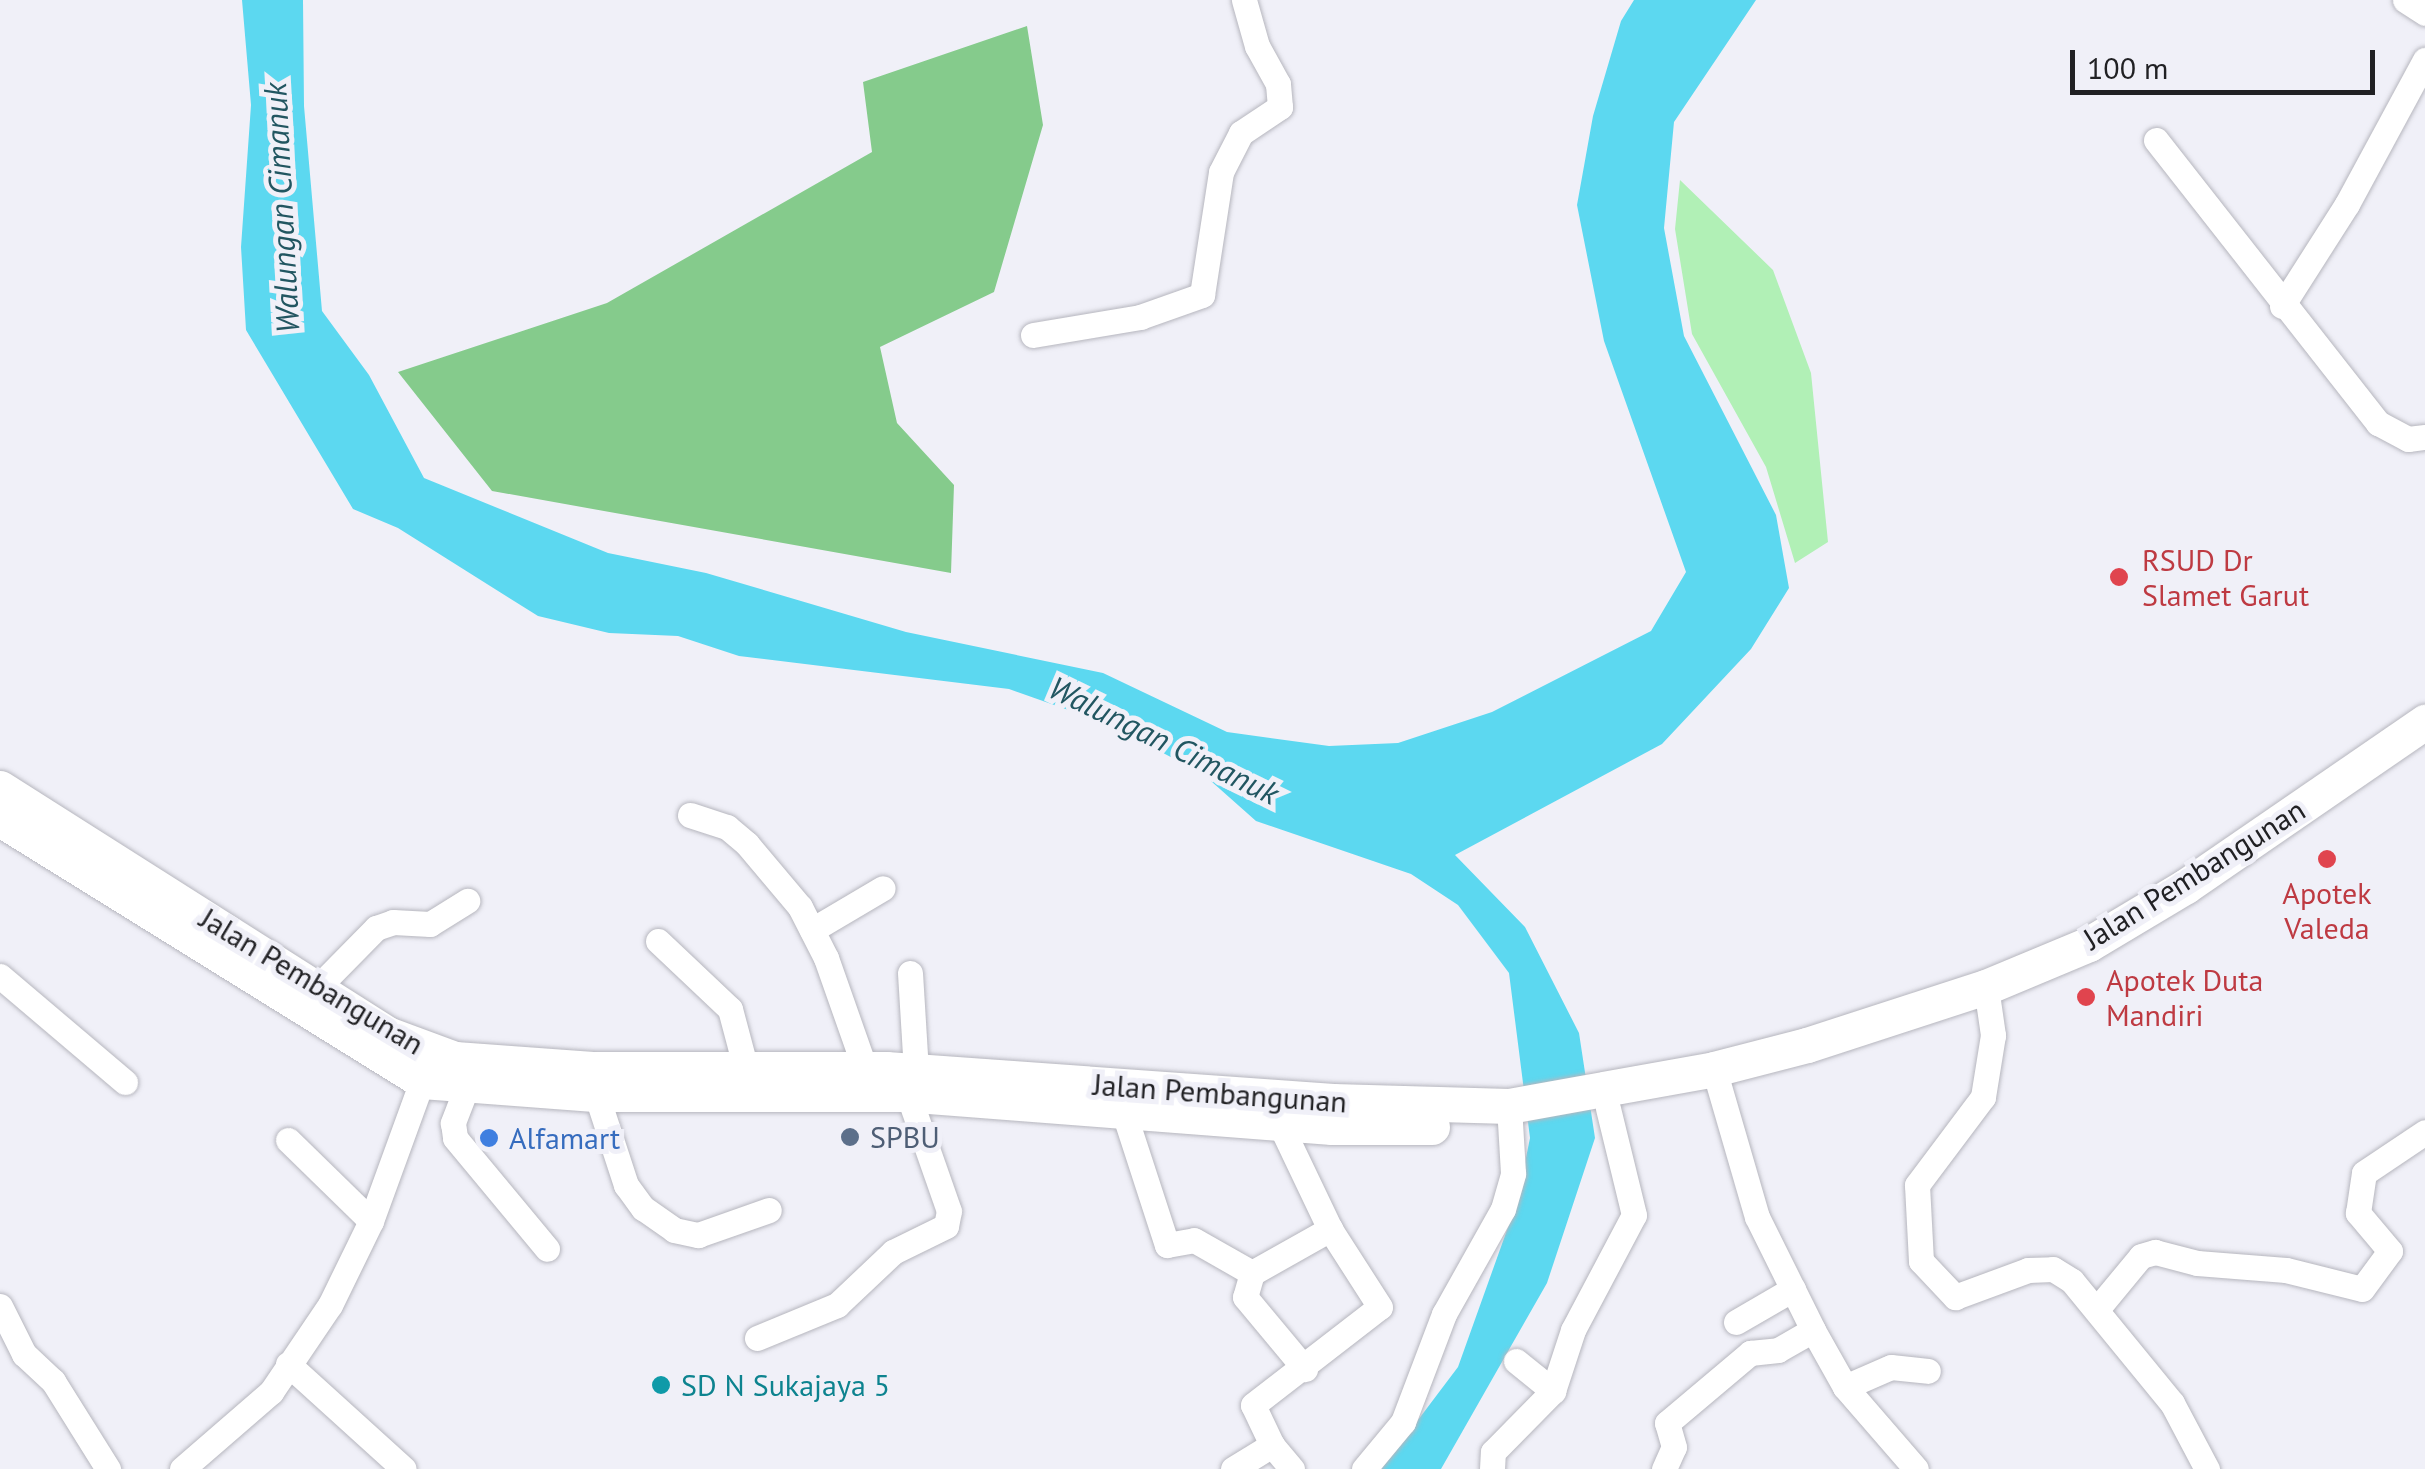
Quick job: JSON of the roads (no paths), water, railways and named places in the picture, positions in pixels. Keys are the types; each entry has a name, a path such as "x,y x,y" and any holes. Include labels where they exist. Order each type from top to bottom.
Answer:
{"main road":[{"name":"Jalan Pembangunan","path":"1989,997 2186,886 2425,722"},
{"name":"Jalan Pembangunan","path":"0,819 261,969 316,988 422,1050 455,1060 592,1081 746,1068 865,1068 1124,1113 1280,1124 1518,1114 1598,1103 1716,1078 1989,997 2134,945 2425,749"},
{"name":"Jalan Pembangunan","path":"0,788 422,1081 466,1086 907,1078 1518,1114"}],"street":[{"path":"1033,335 1140,317 1202,296 1222,172 1241,133 1280,107 1278,84 1256,46 1244,0"},
{"path":"2405,0 2425,12"},
{"path":"2282,306 2347,204 2425,60"},
{"path":"2156,140 2282,306 2378,422 2408,439 2425,438"},
{"path":"690,815 728,827 747,844 812,930 865,1068"},
{"path":"812,930 883,888"},
{"path":"316,988 376,928 393,922 430,924 467,900"},
{"path":"658,940 730,1009 746,1068"},
{"path":"757,1338 836,1304 893,1252 946,1226 950,1212 907,1078 910,973"},
{"path":"0,976 125,1082"},
{"path":"1989,997 1983,1098 1917,1184 1921,1261 1956,1297 2028,1270 2053,1269 2098,1308 2172,1403 2207,1469"},
{"path":"1716,1078 1757,1217 1813,1330 1844,1387 1916,1469"},
{"path":"185,1468 271,1392 330,1305 371,1221 422,1081"},
{"path":"592,1081 626,1184 643,1208 674,1230 698,1235 769,1210"},
{"path":"466,1086 452,1123 455,1138 547,1249"},
{"path":"1492,1469 1493,1452 1553,1391 1574,1330 1636,1208 1598,1103"},
{"path":"1124,1113 1168,1245 1194,1240 1252,1273"},
{"path":"1364,1469 1403,1422 1444,1314 1503,1209 1513,1173 1518,1114"},
{"path":"1280,1124 1330,1230 1380,1308 1253,1405 1272,1445 1292,1469"},
{"path":"2098,1308 2140,1256 2155,1252 2197,1264 2286,1270 2362,1289 2390,1252 2358,1213 2364,1173 2425,1132"},
{"path":"288,1140 371,1221"},
{"path":"1305,1369 1244,1297 1252,1273 1330,1230"},
{"path":"1736,1322 1793,1289"},
{"path":"0,1306 24,1354 53,1381 108,1469"},
{"path":"1664,1469 1674,1447 1667,1423 1750,1353 1778,1350 1813,1330"},
{"path":"1516,1361 1553,1391"},
{"path":"288,1364 404,1469"},
{"path":"1844,1387 1891,1366 1928,1371"},
{"path":"1234,1469 1272,1445"}],"water":[{"name":"Walungan Cimanuk","path":"242,0 303,0 304,106 322,311 369,375 424,478 608,553 706,573 906,632 1103,673 1227,732 1329,746 1398,743 1492,712 1651,631 1686,572 1604,341 1577,205 1593,116 1621,21 1634,0 1756,0 1674,122 1664,228 1684,336 1776,515 1789,588 1751,649 1662,744 1455,855 1525,927 1579,1033 1595,1138 1547,1283 1441,1469 1381,1469 1458,1367 1517,1202 1530,1138 1509,973 1458,905 1411,874 1256,821 1203,774 1108,724 1009,689 739,656 678,636 609,633 538,616 398,528 353,509 246,330 241,247 251,105"}],"place":[{"name":"RSUD Dr Slamet Garut","path":"2119,577"},
{"name":"Apotek Valeda","path":"2327,859"},
{"name":"Apotek Duta Mandiri","path":"2086,997"},
{"name":"SPBU","path":"850,1137"},
{"name":"Alfamart","path":"489,1138"},
{"name":"SD N Sukajaya 5","path":"661,1385"}]}
